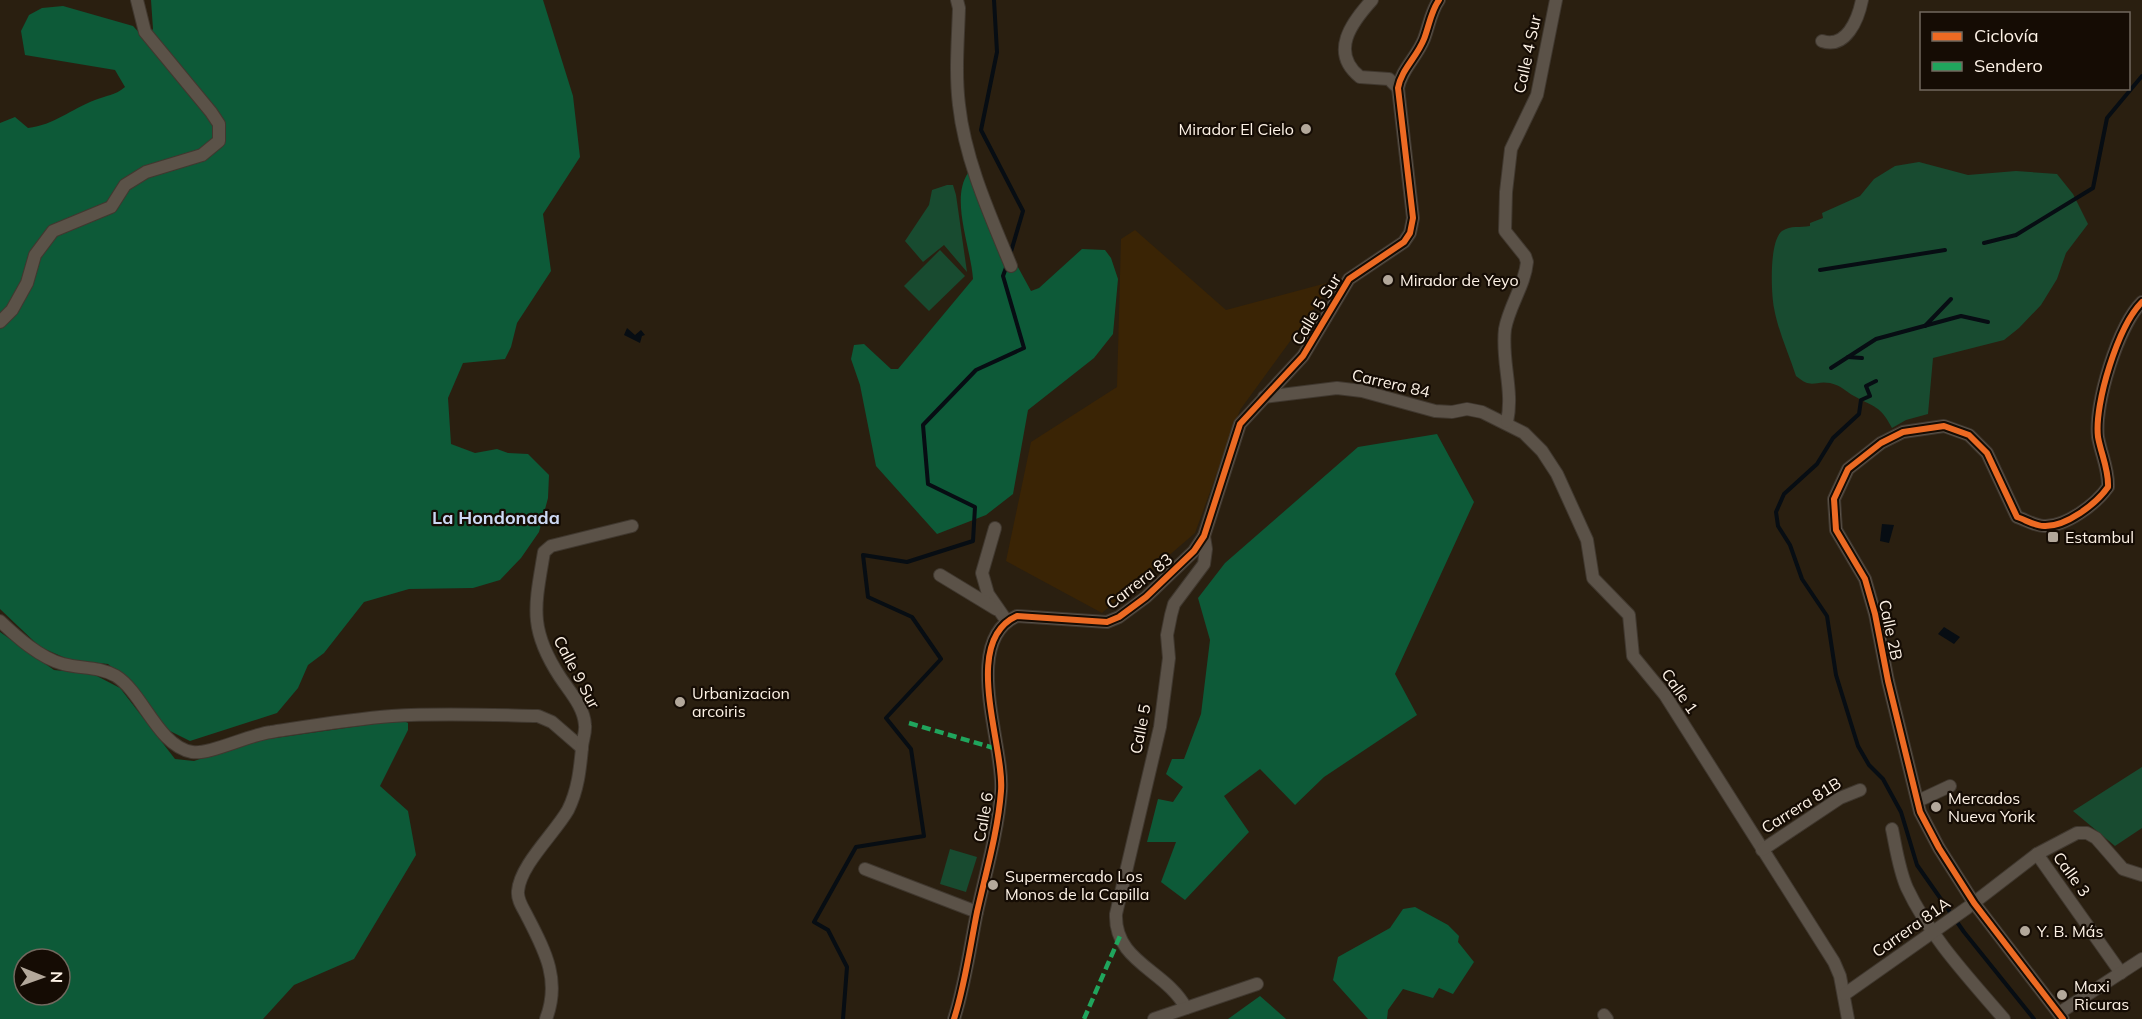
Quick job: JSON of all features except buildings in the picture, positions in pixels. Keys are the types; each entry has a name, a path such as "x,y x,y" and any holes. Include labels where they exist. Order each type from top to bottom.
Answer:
{"street":[{"path":"0,322 17,301 27,283 35,255 53,231 111,207 125,185 146,172 202,154 219,141 219,124 146,32 137,0"},
{"path":"957,0 959,8 956,64 959,106 978,180 1011,266"},
{"path":"1372,0 1349,28 1345,40 1346,59 1360,77 1389,79 1398,88"},
{"path":"1398,88 1400,78 1424,41 1439,0"},
{"name":"Calle 4 Sur","path":"1507,422 1511,394 1505,357 1505,330 1527,262 1525,256 1505,231 1506,192 1511,149 1541,82 1548,30 1556,0"},
{"path":"1822,41 1836,42 1844,39 1862,0"},
{"name":"Calle 5 Sur","path":"1204,536 1236,431 1312,345 1348,279 1397,247 1410,233 1413,218 1398,88"},
{"name":"Calle 2B","path":"2061,1016 1974,903 1929,830 1918,801 1888,681 1873,605 1865,579 1836,530 1833,499 1848,469 1881,443 1903,432 1944,426 1969,435 1987,453 2017,517 2044,526 2054,526 2084,510 2108,487 2098,436 2101,398 2105,377 2123,334 2142,302"},
{"name":"Carrera 84","path":"1264,397 1344,389 1374,393 1435,411 1474,410"},
{"name":"Calle 1","path":"1474,410 1507,422 1534,442 1553,467 1587,540 1593,578 1630,618 1633,656 1665,694 1834,962 1845,994 1848,1019"},
{"name":"Calle 9 Sur","path":"546,1019 554,991 550,964 519,902 518,890 522,877 568,809 579,775 585,726 582,713 559,676 538,632 534,609 544,552 550,546 632,526"},
{"path":"995,528 982,573 988,594 1004,616"},
{"name":"Carrera 83","path":"1004,616 1023,615 1107,622 1119,617 1180,566 1204,536"},
{"name":"Calle 5","path":"1186,1008 1174,990 1127,953 1115,927 1118,897 1128,870 1147,776 1160,727 1169,658 1169,624 1174,604 1204,564 1206,558 1204,536"},
{"path":"940,575 1004,616"},
{"name":"Calle 6","path":"954,1019 1002,790 988,687 992,648 1004,616"},
{"path":"0,621 49,660 65,665 97,668 116,676 133,691 155,726 191,752 212,750 243,737 270,732 391,716 538,716 552,722 582,748"},
{"path":"1918,801 1950,786"},
{"name":"Carrera 81B","path":"1762,850 1840,798 1860,790"},
{"path":"1892,829 1906,886 1933,933 2004,1019"},
{"name":"Carrera 81A","path":"1845,994 1933,933 2037,854 2077,833 2087,833 2096,838 2123,869 2142,875"},
{"name":"Calle 3","path":"2037,854 2121,973"},
{"path":"865,869 977,912"},
{"path":"2061,1016 2142,959"},
{"path":"1154,1019 1257,984"}],"shaded area":[{"path":"1135,230 1226,310 1334,281 1240,410 1195,533 1102,613 1006,561 1031,442 1117,387 1121,239"},
{"path":"627,328 635,335 641,330 645,335 642,336 640,343 624,335"},
{"path":"1882,524 1894,525 1889,543 1880,541"},
{"path":"1944,627 1960,637 1954,644 1938,634"}],"green space":[{"path":"151,0 543,0 573,96 580,157 543,214 551,271 517,323 511,347 505,359 463,363 448,398 451,444 475,453 497,449 508,453 528,454 549,475 548,498 539,532 521,558 500,580 473,588 409,589 364,602 324,653 308,665 298,688 277,713 190,741 166,729 139,690 108,664 70,660 40,647 0,609 0,123 15,117 28,128 37,126 99,98 114,94 125,87 115,70 25,55 21,31 29,15 42,8 63,6 133,26 145,39 153,29"},
{"path":"1919,162 1968,175 2016,171 2057,174 2073,194 2088,224 2066,253 2057,279 2041,305 2019,328 2004,340 1933,358 1928,414 1906,420 1892,428 1880,411 1840,387 1825,382 1806,383 1796,376 1774,308 1773,256 1778,237 1785,229 1810,226 1810,223 1823,218 1822,213 1860,196 1874,179 1895,166"},
{"path":"968,173 973,175 983,203 1031,291 1039,288 1082,249 1105,250 1111,258 1118,279 1113,334 1094,358 1028,410 1013,494 986,515 937,534 876,466 860,385 851,359 854,345 864,344 891,369 898,369 973,279 961,210 963,184"},
{"path":"953,185 956,195 967,272 944,245 923,262 905,241 929,205 932,190"},
{"path":"940,250 965,276 929,311 904,286"},
{"path":"1437,434 1474,502 1395,674 1417,715 1324,777 1295,805 1260,769 1224,796 1249,832 1185,900 1161,882 1176,842 1147,842 1158,799 1173,802 1183,787 1166,774 1172,759 1184,759 1201,714 1210,640 1198,598 1225,563 1358,447"},
{"path":"0,632 54,670 93,674 120,688 175,759 194,761 254,741 402,720 408,723 408,730 380,786 408,811 416,855 354,959 294,985 263,1019 0,1019"},
{"path":"2142,767 2142,828 2115,846 2073,811"},
{"path":"950,849 977,857 966,892 940,884"},
{"path":"1415,907 1448,925 1459,936 1458,942 1474,962 1453,994 1439,988 1433,998 1403,989 1388,1010 1387,1019 1368,1019 1333,980 1338,957 1390,928 1403,909"},
{"path":"1260,996 1286,1019 1228,1019"}],"waterway":[{"path":"994,0 997,52 981,130 1023,211 1010,255"},
{"path":"1984,243 2016,235 2093,188 2107,118 2142,76"},
{"path":"1820,270 1945,250"},
{"path":"843,1019 847,967 828,930 814,922 856,847 924,836 911,749 886,718 941,659 912,617 868,597 863,555 907,562 973,541 975,507 928,484 923,425 976,370 1024,348 1003,276 1007,265"},
{"path":"1925,326 1951,299"},
{"path":"1831,368 1876,339 1961,316 1988,322"},
{"path":"1848,357 1862,358"},
{"path":"1876,381 1866,386 1870,396 1861,400 1859,414 1833,438 1817,464 1784,494 1776,512 1778,526 1790,545 1802,579 1827,616 1836,675 1858,746 1869,765 1883,779 1901,812 1917,865 1964,932 2034,1019"}],"marked path":[{"path":"909,723 997,749"},
{"path":"1084,1019 1120,936"}],"cycle path":[{"path":"954,1019 994,836 1001,791 988,671 991,648 1000,629 1017,616 1107,622 1119,617 1146,597 1194,551 1204,536 1240,424 1303,356 1349,279 1404,242 1410,233 1413,218 1398,88 1402,75 1421,46 1439,0"},
{"path":"2063,1019 1974,903 1939,848 1920,812 1888,681 1875,614 1865,579 1836,530 1834,499 1848,469 1881,443 1903,432 1944,426 1969,435 1987,453 2017,517 2044,526 2071,519 2096,500 2108,487 2098,437 2100,405 2116,347 2133,313 2142,302"}],"place":[{"name":"Mirador El Cielo","path":"1306,129"},
{"name":"Mirador de Yeyo","path":"1388,280"},
{"name":"Estambul","path":"2053,537"},
{"name":"Urbanizacion arcoiris","path":"680,702"},
{"name":"Mercados Nueva Yorik","path":"1936,807"},
{"name":"Supermercado Los Monos de la Capilla","path":"993,885"},
{"name":"Y. B. Más","path":"2025,931"},
{"name":"Maxi Ricuras","path":"2062,995"}],"district":[{"name":"La Hondonada","path":"496,518"}]}
